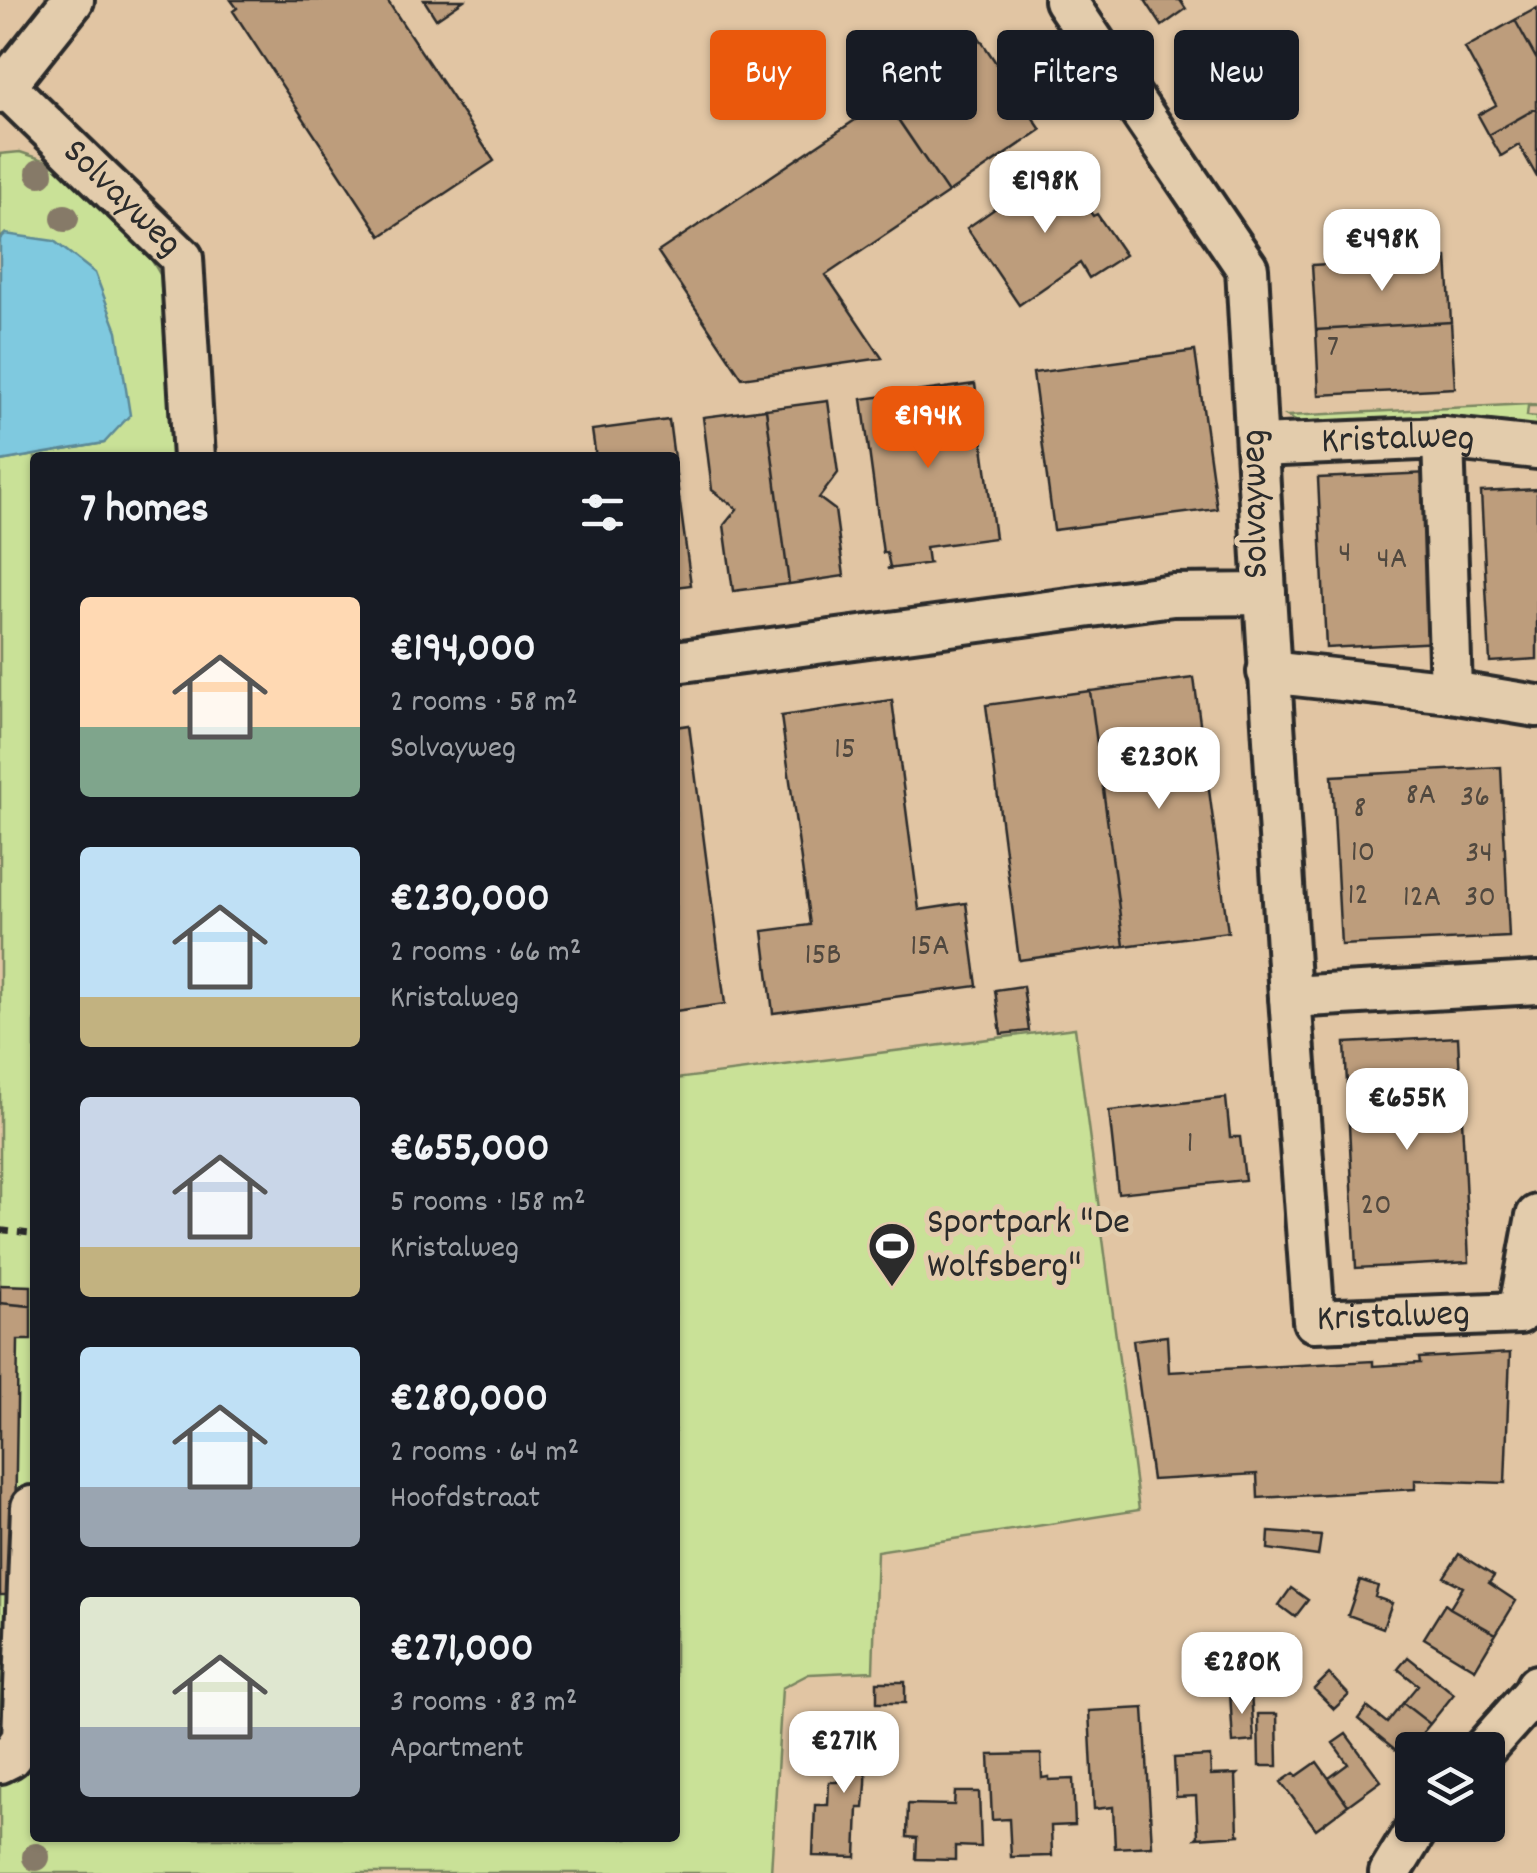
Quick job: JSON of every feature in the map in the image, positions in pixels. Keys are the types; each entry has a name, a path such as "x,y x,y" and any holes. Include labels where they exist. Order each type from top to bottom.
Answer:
{"street":[{"path":"2,89 73,0"},
{"name":"Solvayweg","path":"680,661 1173,595 1265,594 1247,268 1065,0"},
{"name":"Solvayweg","path":"2,89 182,258 194,452"},
{"path":"1443,438 1451,692"},
{"name":"Kristalweg","path":"1258,446 1443,438 1537,448"},
{"name":"Kristalweg","path":"1265,594 1314,1321 1519,1314 1537,1216"},
{"path":"1268,672 1451,692 1537,706"},
{"path":"1290,997 1537,983"},
{"path":"0,1762 10,1757 23,1738 30,1558"},
{"path":"1500,1732 1537,1686"},
{"path":"1390,1873 1409,1842"}],"path":[{"path":"0,1230 30,1233"}],"green space":[{"name":"Sportpark \"De Wolfsberg\"","path":"20,152 62,166 148,254 165,287 184,452 52,452 104,443 5,234 0,239 0,154"},
{"path":"1530,404 1537,406 1528,406 1527,416 1537,417 1537,431 1304,426 1287,416"},
{"name":"Sportpark \"De Wolfsberg\"","path":"30,456 30,1842 680,1842 680,1078 1075,1028 1139,1510 877,1551 873,1671 809,1674 782,1688 771,1873 0,1873 0,461"}],"water":[{"path":"5,234 54,241 95,273 117,331 130,415 104,443 30,452 30,456 0,461 0,239"}],"building":[{"path":"231,0 387,0 494,161 381,236 233,11 237,8"},
{"path":"424,0 464,0 436,19"},
{"path":"1145,0 1180,0 1186,9 1162,26"},
{"path":"1537,8 1537,60 1515,20"},
{"path":"1515,20 1537,60 1537,108 1489,135 1478,115 1496,105 1465,48"},
{"path":"977,37 997,64 997,120 1034,120 1041,130 948,193 898,120 977,120"},
{"path":"1537,108 1537,177 1519,145 1501,156 1489,135"},
{"path":"855,120 899,120 948,193 826,275 882,358 742,378 658,252"},
{"path":"1062,162 1090,203 1086,206 1093,216 1097,214 1125,255 1089,278 1080,263 1019,305 967,228 1019,192 1023,198 1032,192 1028,187"},
{"path":"1447,257 1451,322 1316,330 1312,265"},
{"path":"1451,322 1455,388 1319,395 1316,330"},
{"path":"1195,351 1217,509 1054,530 1033,373"},
{"path":"975,384 995,538 926,547 931,563 887,569 890,567 887,553 883,553 862,399"},
{"path":"828,401 838,473 819,498 835,510 844,576 789,584 766,409"},
{"path":"766,409 789,584 733,591 724,525 737,509 712,490 703,417"},
{"path":"669,420 673,452 595,452 592,430"},
{"path":"1430,473 1439,642 1326,648 1318,478"},
{"path":"1537,489 1537,659 1490,662 1481,492"},
{"path":"680,504 691,585 680,586"},
{"path":"1194,678 1228,932 1124,946 1090,691"},
{"path":"1090,691 1124,946 1019,960 986,705"},
{"path":"892,700 919,910 966,903 977,986 773,1013 763,931 810,925 781,716"},
{"path":"689,725 725,1004 680,1010 680,726"},
{"path":"1501,767 1509,937 1341,945 1332,776"},
{"path":"1023,986 1029,1031 1001,1034 995,990"},
{"path":"1458,1037 1469,1262 1356,1268 1345,1043"},
{"path":"1226,1098 1230,1137 1240,1137 1245,1180 1118,1193 1109,1111"},
{"path":"0,1285 30,1286 30,1306 0,1303"},
{"path":"0,1303 30,1306 30,1340 18,1340 14,1595 0,1595"},
{"path":"1167,1336 1169,1372 1373,1361 1373,1366 1420,1363 1419,1358 1510,1353 1505,1483 1415,1480 1415,1489 1258,1498 1257,1474 1152,1480 1133,1340"},
{"path":"1269,1532 1321,1536 1318,1556 1268,1549"},
{"path":"1459,1554 1494,1576 1489,1583 1516,1601 1496,1634 1450,1608 1463,1587 1444,1577"},
{"path":"1360,1580 1378,1586 1375,1597 1392,1603 1383,1628 1348,1615"},
{"path":"1291,1588 1308,1600 1295,1617 1279,1605"},
{"path":"1445,1604 1496,1634 1475,1669 1424,1638"},
{"path":"1408,1657 1454,1694 1430,1724 1403,1703 1418,1685 1398,1669"},
{"path":"1273,1667 1290,1668 1288,1693 1271,1692"},
{"path":"1329,1674 1349,1695 1334,1709 1314,1689"},
{"path":"877,1682 905,1682 905,1703 877,1703"},
{"path":"1251,1691 1254,1741 1233,1743 1230,1692"},
{"path":"1403,1703 1430,1724 1423,1732 1395,1732 1395,1749 1358,1719 1367,1707 1387,1723"},
{"path":"1144,1708 1152,1846 1115,1848 1113,1807 1094,1809 1089,1711"},
{"path":"1258,1714 1277,1714 1278,1766 1259,1766"},
{"path":"839,1721 868,1722 864,1808 858,1808 856,1857 813,1856 815,1805 828,1805 829,1782 838,1782"},
{"path":"1346,1734 1381,1781 1348,1805 1329,1778 1348,1764 1333,1743"},
{"path":"1041,1754 1042,1778 1073,1779 1075,1825 1051,1826 1052,1856 1011,1857 1009,1819 992,1820 989,1755"},
{"path":"1210,1756 1211,1775 1238,1774 1241,1835 1196,1838 1196,1796 1176,1797 1174,1758"},
{"path":"1317,1762 1348,1805 1316,1829 1281,1782"},
{"path":"955,1792 979,1792 981,1847 955,1846 955,1860 916,1859 917,1838 907,1837 908,1804 954,1805"}],"place":[{"name":"Sportpark \"De Wolfsberg\"","path":"892,1288"}]}
